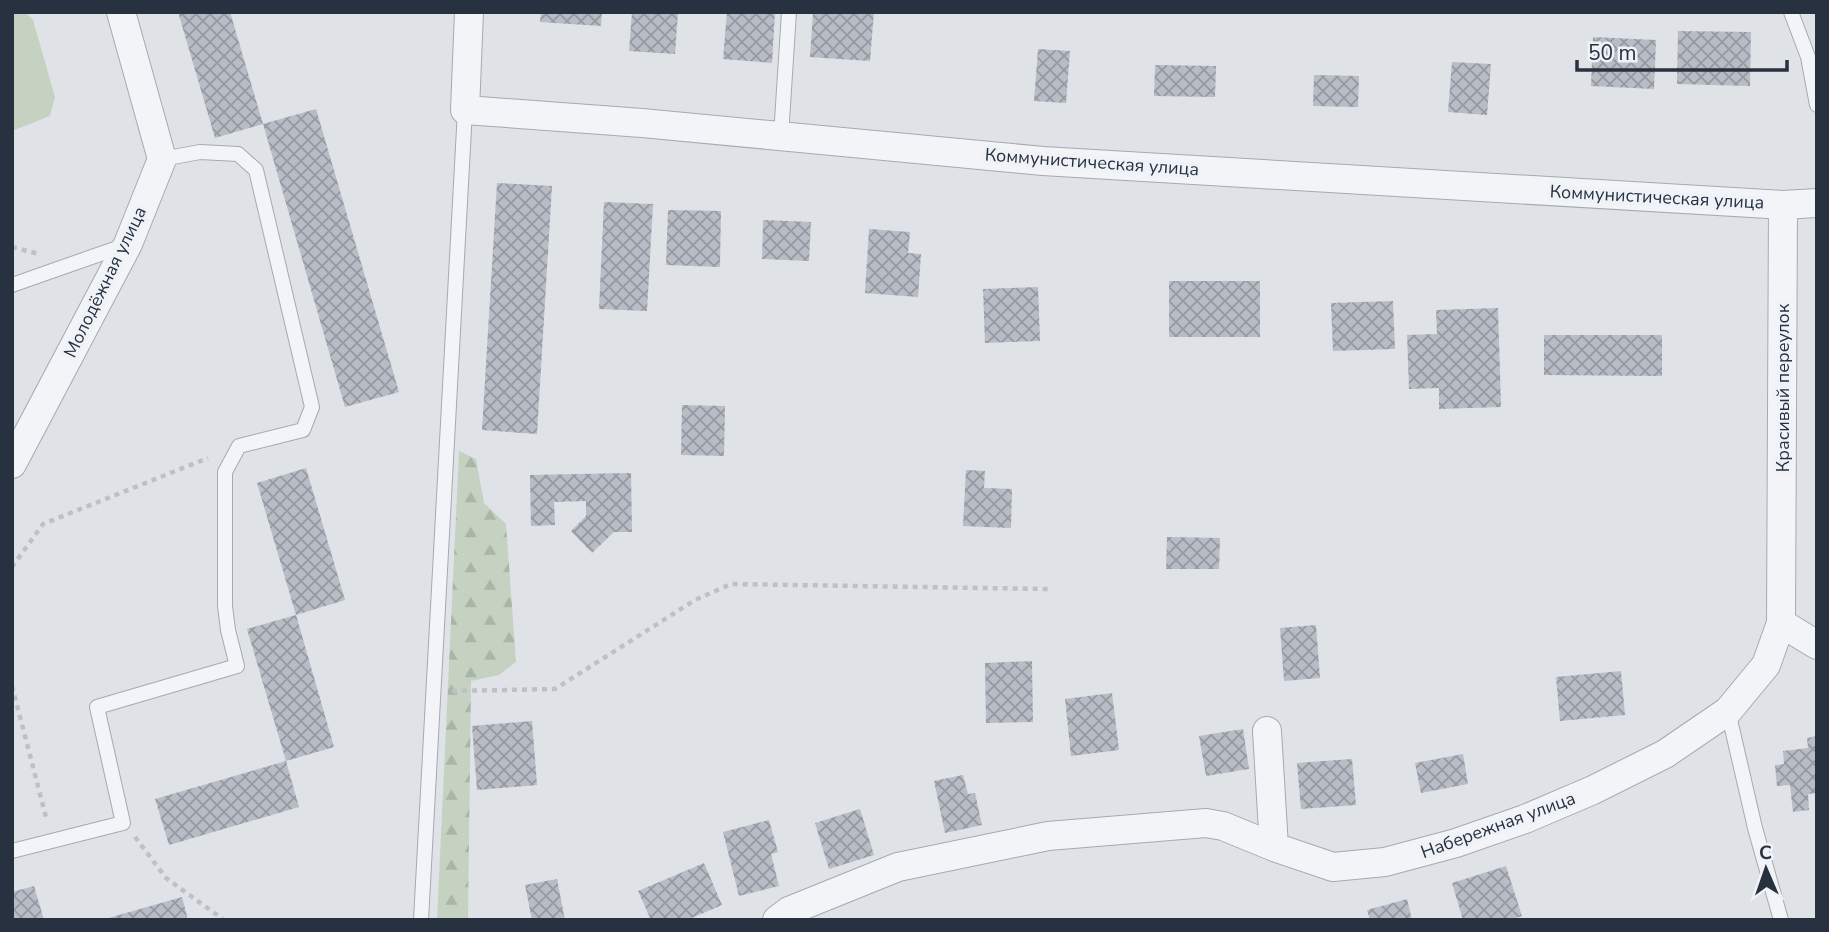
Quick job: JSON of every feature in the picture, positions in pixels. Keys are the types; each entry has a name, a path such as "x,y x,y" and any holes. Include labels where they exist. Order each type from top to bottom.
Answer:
{"street":[{"path":"121,12 162,159"},
{"path":"465,110 469,12"},
{"name":"Коммунистическая улица","path":"465,110 1043,161 1783,205 1817,203"},
{"name":"Молодёжная улица","path":"12,464 128,244 162,159"},
{"name":"Красивый переулок","path":"1783,205 1783,572"},
{"name":"Набережная улица","path":"777,920 789,911 898,867 1048,836 1206,823 1223,826 1333,867 1385,862 1456,843 1525,819 1593,790 1665,754 1728,711 1766,665 1781,623 1783,572"},
{"path":"1781,623 1817,645"},
{"path":"1267,731 1274,847"}],"lane":[{"path":"781,136 789,12"},
{"path":"1791,12 1808,57 1817,105"},
{"path":"421,920 465,110"},
{"path":"12,851 123,823 97,707 237,666 225,606 225,472 239,446 303,430 312,407 256,170 238,154 200,152 162,159"},
{"path":"12,285 128,244"},
{"path":"1728,711 1755,828 1781,920"}],"path":[{"path":"12,567 43,524 239,446"},
{"path":"433,692 555,689 695,600 731,584 1048,589"},
{"path":"12,686 50,834"},
{"path":"123,823 166,878 224,920"}],"green space":[{"path":"12,12 25,12 33,20 55,97 50,116 12,131"},
{"path":"459,451 476,459 484,503 506,524 516,662 499,675 471,681 468,920 437,920"}],"building":[{"path":"178,12 230,12 263,124 215,138"},
{"path":"541,12 602,12 601,26 540,22"},
{"path":"632,12 678,12 675,54 629,51"},
{"path":"727,12 775,12 772,63 723,59"},
{"path":"813,12 874,12 870,61 810,57"},
{"path":"1678,31 1751,32 1750,86 1677,84"},
{"path":"1593,37 1656,40 1654,89 1591,86"},
{"path":"1038,49 1070,51 1066,103 1034,101"},
{"path":"1452,62 1491,64 1487,115 1448,112"},
{"path":"1155,65 1216,66 1215,97 1154,96"},
{"path":"1314,75 1359,76 1358,107 1313,106"},
{"path":"316,109 399,392 345,407 263,124"},
{"path":"497,183 552,186 537,434 482,430"},
{"path":"604,202 653,204 647,311 599,309"},
{"path":"668,210 721,211 720,267 666,265"},
{"path":"763,220 811,222 809,261 762,259"},
{"path":"869,229 910,232 908,253 921,254 918,297 865,293"},
{"path":"1169,281 1260,281 1260,337 1169,337"},
{"path":"1038,287 1040,341 985,343 983,289"},
{"path":"1393,301 1395,349 1333,351 1331,303"},
{"path":"1498,308 1501,407 1439,409 1439,388 1409,389 1407,335 1437,334 1436,310"},
{"path":"1544,335 1662,335 1662,376 1544,375"},
{"path":"682,405 725,406 724,456 681,455"},
{"path":"306,468 345,600 296,615 257,483"},
{"path":"966,470 985,471 984,488 1012,489 1011,528 963,526"},
{"path":"631,473 632,532 614,532 592,553 571,531 586,516 586,501 554,502 555,525 531,526 530,475"},
{"path":"1167,537 1220,538 1219,569 1166,569"},
{"path":"296,615 334,747 286,761 247,629"},
{"path":"1316,625 1320,678 1284,681 1280,628"},
{"path":"1032,661 1033,722 986,723 985,663"},
{"path":"1621,671 1625,715 1560,721 1556,677"},
{"path":"1112,693 1119,750 1071,756 1065,699"},
{"path":"532,721 537,785 477,790 472,726"},
{"path":"1243,729 1249,769 1206,776 1199,736"},
{"path":"1817,736 1817,793 1808,794 1809,810 1793,812 1790,785 1777,786 1775,765 1784,764 1783,751 1808,748 1807,738"},
{"path":"1463,754 1468,784 1421,793 1415,763"},
{"path":"1352,759 1356,805 1301,809 1297,763"},
{"path":"286,761 299,807 169,845 155,799"},
{"path":"963,775 968,794 975,793 982,825 945,833 934,781"},
{"path":"860,809 874,855 829,869 815,823"},
{"path":"769,820 778,852 771,854 779,886 739,896 723,832"},
{"path":"704,863 722,905 687,920 651,920 638,891"},
{"path":"1506,866 1522,916 1510,920 1463,920 1452,883"},
{"path":"557,879 565,920 532,920 525,885"},
{"path":"34,886 44,920 12,920 12,892"},
{"path":"182,897 188,920 105,920 105,919"},
{"path":"1407,899 1412,920 1370,920 1367,910"}]}
